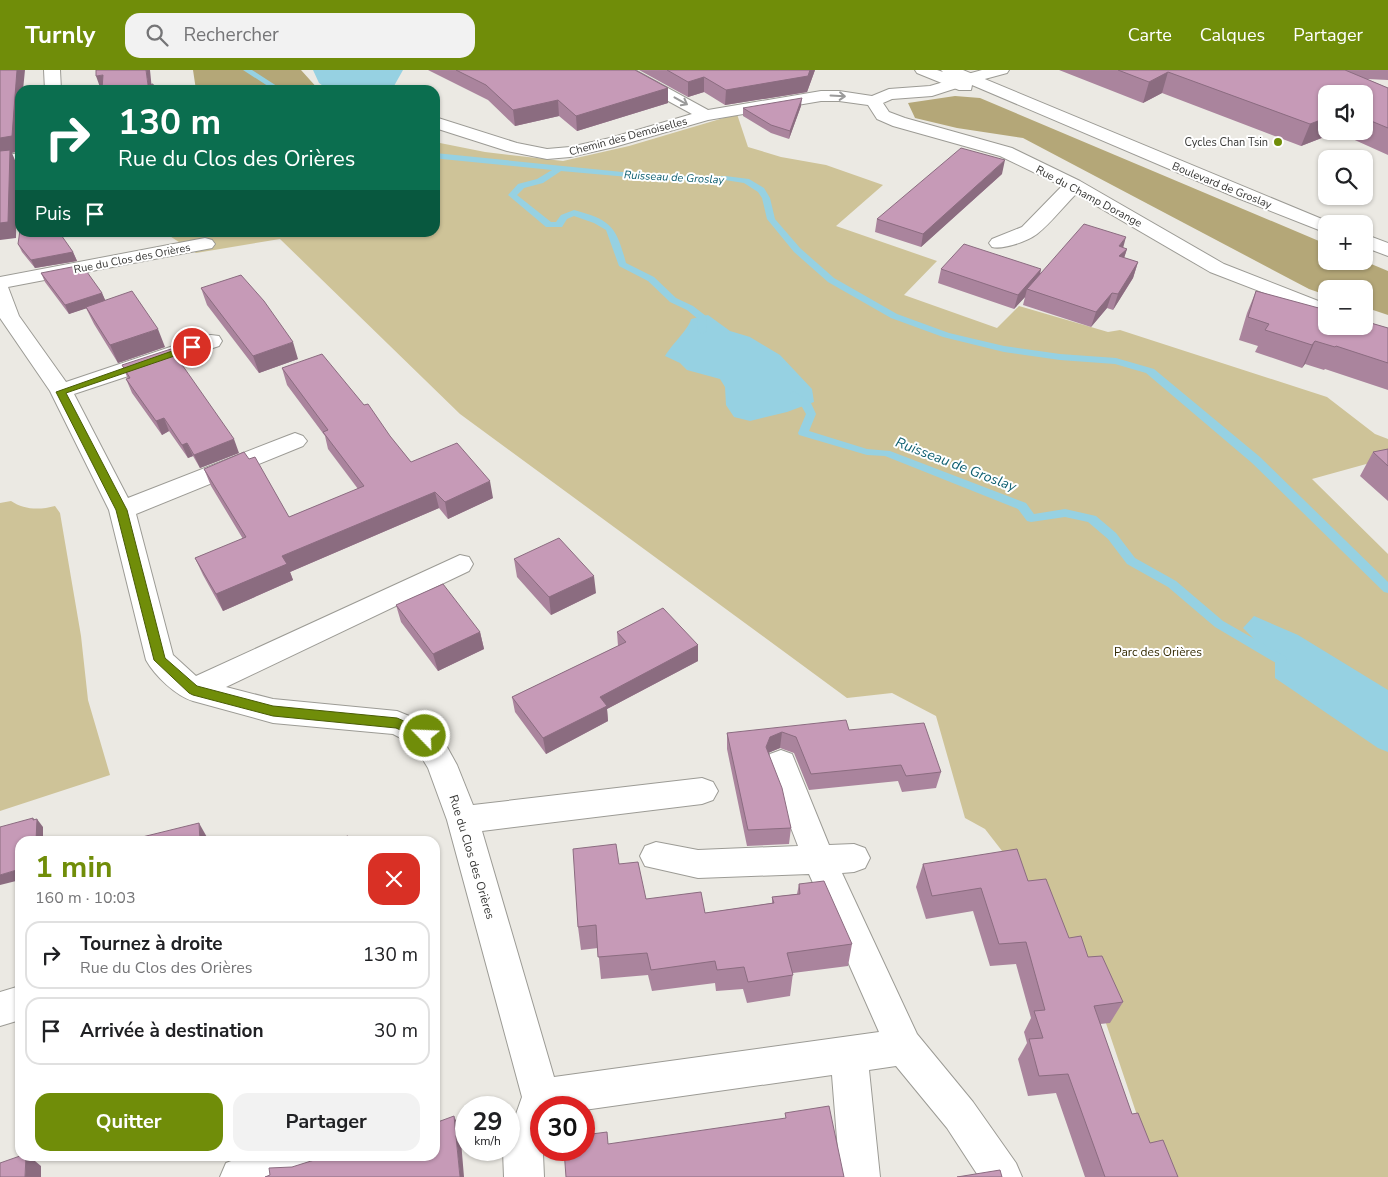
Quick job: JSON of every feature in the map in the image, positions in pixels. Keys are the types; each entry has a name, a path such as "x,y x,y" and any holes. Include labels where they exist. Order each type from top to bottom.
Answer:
{"street":[{"path":"52,70 53,85"},
{"name":"Chemin des Demoiselles","path":"622,70 706,115"},
{"name":"Boulevard de Groslay","path":"924,70 959,77 1036,115 1119,142 1318,223"},
{"path":"874,101 889,94 932,91 959,77 1001,70"},
{"name":"Chemin des Demoiselles","path":"440,124 513,147 547,154 570,152 614,142 706,115 821,96 839,96 874,101"},
{"name":"Rue du Champ Dorange","path":"874,101 883,115 899,122 1006,152 1074,185 1217,268 1318,308"},
{"path":"0,161 15,159"},
{"path":"999,244 1029,232 1074,185"},
{"name":"Rue du Clos des Orières","path":"0,283 205,244"},
{"path":"1373,244 1388,250"},
{"name":"Rue du Clos des Orières","path":"0,290 9,316 61,392 122,510 160,660 193,690 273,711 397,723 425,736 442,765 463,820 541,1096"},
{"path":"61,392 211,341"},
{"path":"122,510 294,442"},
{"path":"193,690 460,564"},
{"path":"781,763 819,859 904,1047 960,1114 1002,1177"},
{"path":"463,820 702,791"},
{"path":"656,856 698,864 854,858"},
{"path":"0,1009 15,1004"},
{"path":"548,1096 904,1047"},
{"path":"849,1054 860,1177"},
{"path":"524,1177 522,1151 530,1128"},
{"path":"240,1177 290,1161"}],"green space":[{"name":"Parc des Orières","path":"737,114 748,147 781,157 826,165 883,185 836,226 937,261 904,295 997,328 1019,306 1108,332 1120,330 1327,397 1375,434 1388,439 1388,458 1312,479 1388,554 1388,1177 1166,1177 1143,1133 1083,955 985,829 965,818 936,716 892,693 847,698 460,414 280,239 196,253 171,237 440,237 440,143 485,152 563,161 629,146"},
{"path":"11,501 21,506 32,508 55,506 60,513 81,636 88,700 110,775 0,811 0,503"}],"shaded area":[{"path":"193,70 301,70 314,85 195,85"},
{"path":"955,96 980,98 1318,241 1318,270 1373,270 1373,265 1388,271 1388,315 1373,310 1373,280 1318,280 1318,292 1309,289 1023,138 957,128 915,118 908,103"}],"water":[{"path":"313,70 403,70 395,85 322,85"},
{"path":"708,315 730,331 750,337 780,355 812,389 814,402 787,412 750,421 734,417 726,405 725,387 720,379 687,370 680,363 665,356 691,319"},
{"path":"1254,616 1298,635 1388,690 1388,752 1378,748 1275,678 1275,660 1243,628"}],"building":[{"path":"0,70 17,70 12,136 0,138"},
{"path":"96,70 146,70 148,85 102,85 103,75 96,76"},
{"path":"456,70 635,70 668,88 576,116 558,100 513,110 486,85"},
{"path":"667,70 810,70 808,76 726,90 704,77 688,82"},
{"path":"1118,70 1345,70 1388,88 1388,128 1373,122 1373,85 1318,85 1318,121 1310,124 1168,72 1149,82"},
{"path":"802,98 790,131 771,125 743,108"},
{"path":"961,148 1005,160 923,234 877,219"},
{"path":"10,150 8,222 0,223 0,151"},
{"path":"1084,224 1126,237 1119,246 1127,249 1119,256 1138,262 1118,294 1112,293 1096,312 1027,289"},
{"path":"19,237 62,237 73,252 31,260 18,244"},
{"path":"964,244 1041,269 1018,295 941,269"},
{"path":"82,265 102,293 65,305 41,273"},
{"path":"241,275 264,301 293,342 253,356 201,288"},
{"path":"132,291 158,329 110,345 86,307"},
{"path":"1256,291 1318,308 1318,335 1373,335 1373,324 1388,328 1388,363 1336,346 1315,341 1312,345 1265,330 1269,324 1248,317"},
{"path":"171,349 234,439 194,455 187,443 182,445 164,418 156,421 126,379 130,378 122,365"},
{"path":"322,354 364,405 368,404 411,462 457,443 490,481 445,502 435,492 282,556 287,564 216,594 195,558 246,537 204,469 244,452 249,459 255,457 289,517 364,486 323,432 328,430 282,368"},
{"path":"1388,449 1388,466 1373,452"},
{"path":"559,538 594,576 549,597 514,559"},
{"path":"443,584 480,632 433,654 396,605"},
{"path":"663,608 698,645 600,697 607,706 543,738 512,697 626,642 617,632"},
{"path":"846,720 849,730 924,723 941,772 906,776 901,765 811,774 796,737 782,732 770,737 766,747 782,788 791,828 748,830 727,733"},
{"path":"33,818 33,820 37,819 36,836 15,836 15,870 0,875 0,827"},
{"path":"199,823 200,836 146,836"},
{"path":"616,844 619,864 638,862 646,899 701,892 705,913 774,903 772,897 800,894 799,884 824,881 852,944 787,953 793,975 748,982 744,967 717,970 715,961 651,970 647,953 598,957 596,925 578,927 573,849"},
{"path":"1017,849 1028,881 1046,879 1069,938 1081,936 1088,957 1102,956 1123,1002 1094,1006 1132,1114 1138,1113 1150,1143 1163,1140 1178,1177 1105,1177 1068,1074 1039,1076 1029,1039 1043,1038 1034,1011 1045,1010 1026,942 999,944 981,888 932,896 923,864"},
{"path":"829,1106 844,1177 566,1177 565,1161 595,1161 595,1134 607,1132 608,1144 786,1118 785,1113"},
{"path":"454,1116 455,1161 458,1161 460,1177 265,1177 270,1175 269,1168 292,1167 311,1161 440,1161 440,1121"},
{"path":"15,1158 15,1161 26,1161 25,1177 0,1177 0,1163"},
{"path":"1000,1170 1002,1177 957,1177"}],"waterway":[{"name":"Ruisseau de Groslay","path":"247,70 271,85"},
{"name":"Ruisseau de Groslay","path":"440,156 560,168"},
{"name":"Ruisseau de Groslay","path":"560,168 662,178 725,178 746,181 761,190 766,198 771,219 797,250 831,280 894,316 946,335 1004,349 1060,357 1116,361 1150,371 1256,460 1388,589"},
{"name":"Ruisseau de Groslay","path":"560,168 540,181 521,186 512,195 549,225 559,225 564,217 574,213 604,224 613,234 622,264 651,279 673,300 690,308 703,318 702,331"},
{"name":"Ruisseau de Groslay","path":"794,394 807,405 811,414 803,433 867,452 886,453 1022,506 1031,518 1065,513 1092,519 1112,536 1131,561 1172,584 1219,624 1281,660"}],"place":[{"name":"Cycles Chan Tsin","path":"1278,142"}],"route":[{"path":"192,347 61,392 122,510 160,660 193,690 273,711 397,723 425,736"}]}
